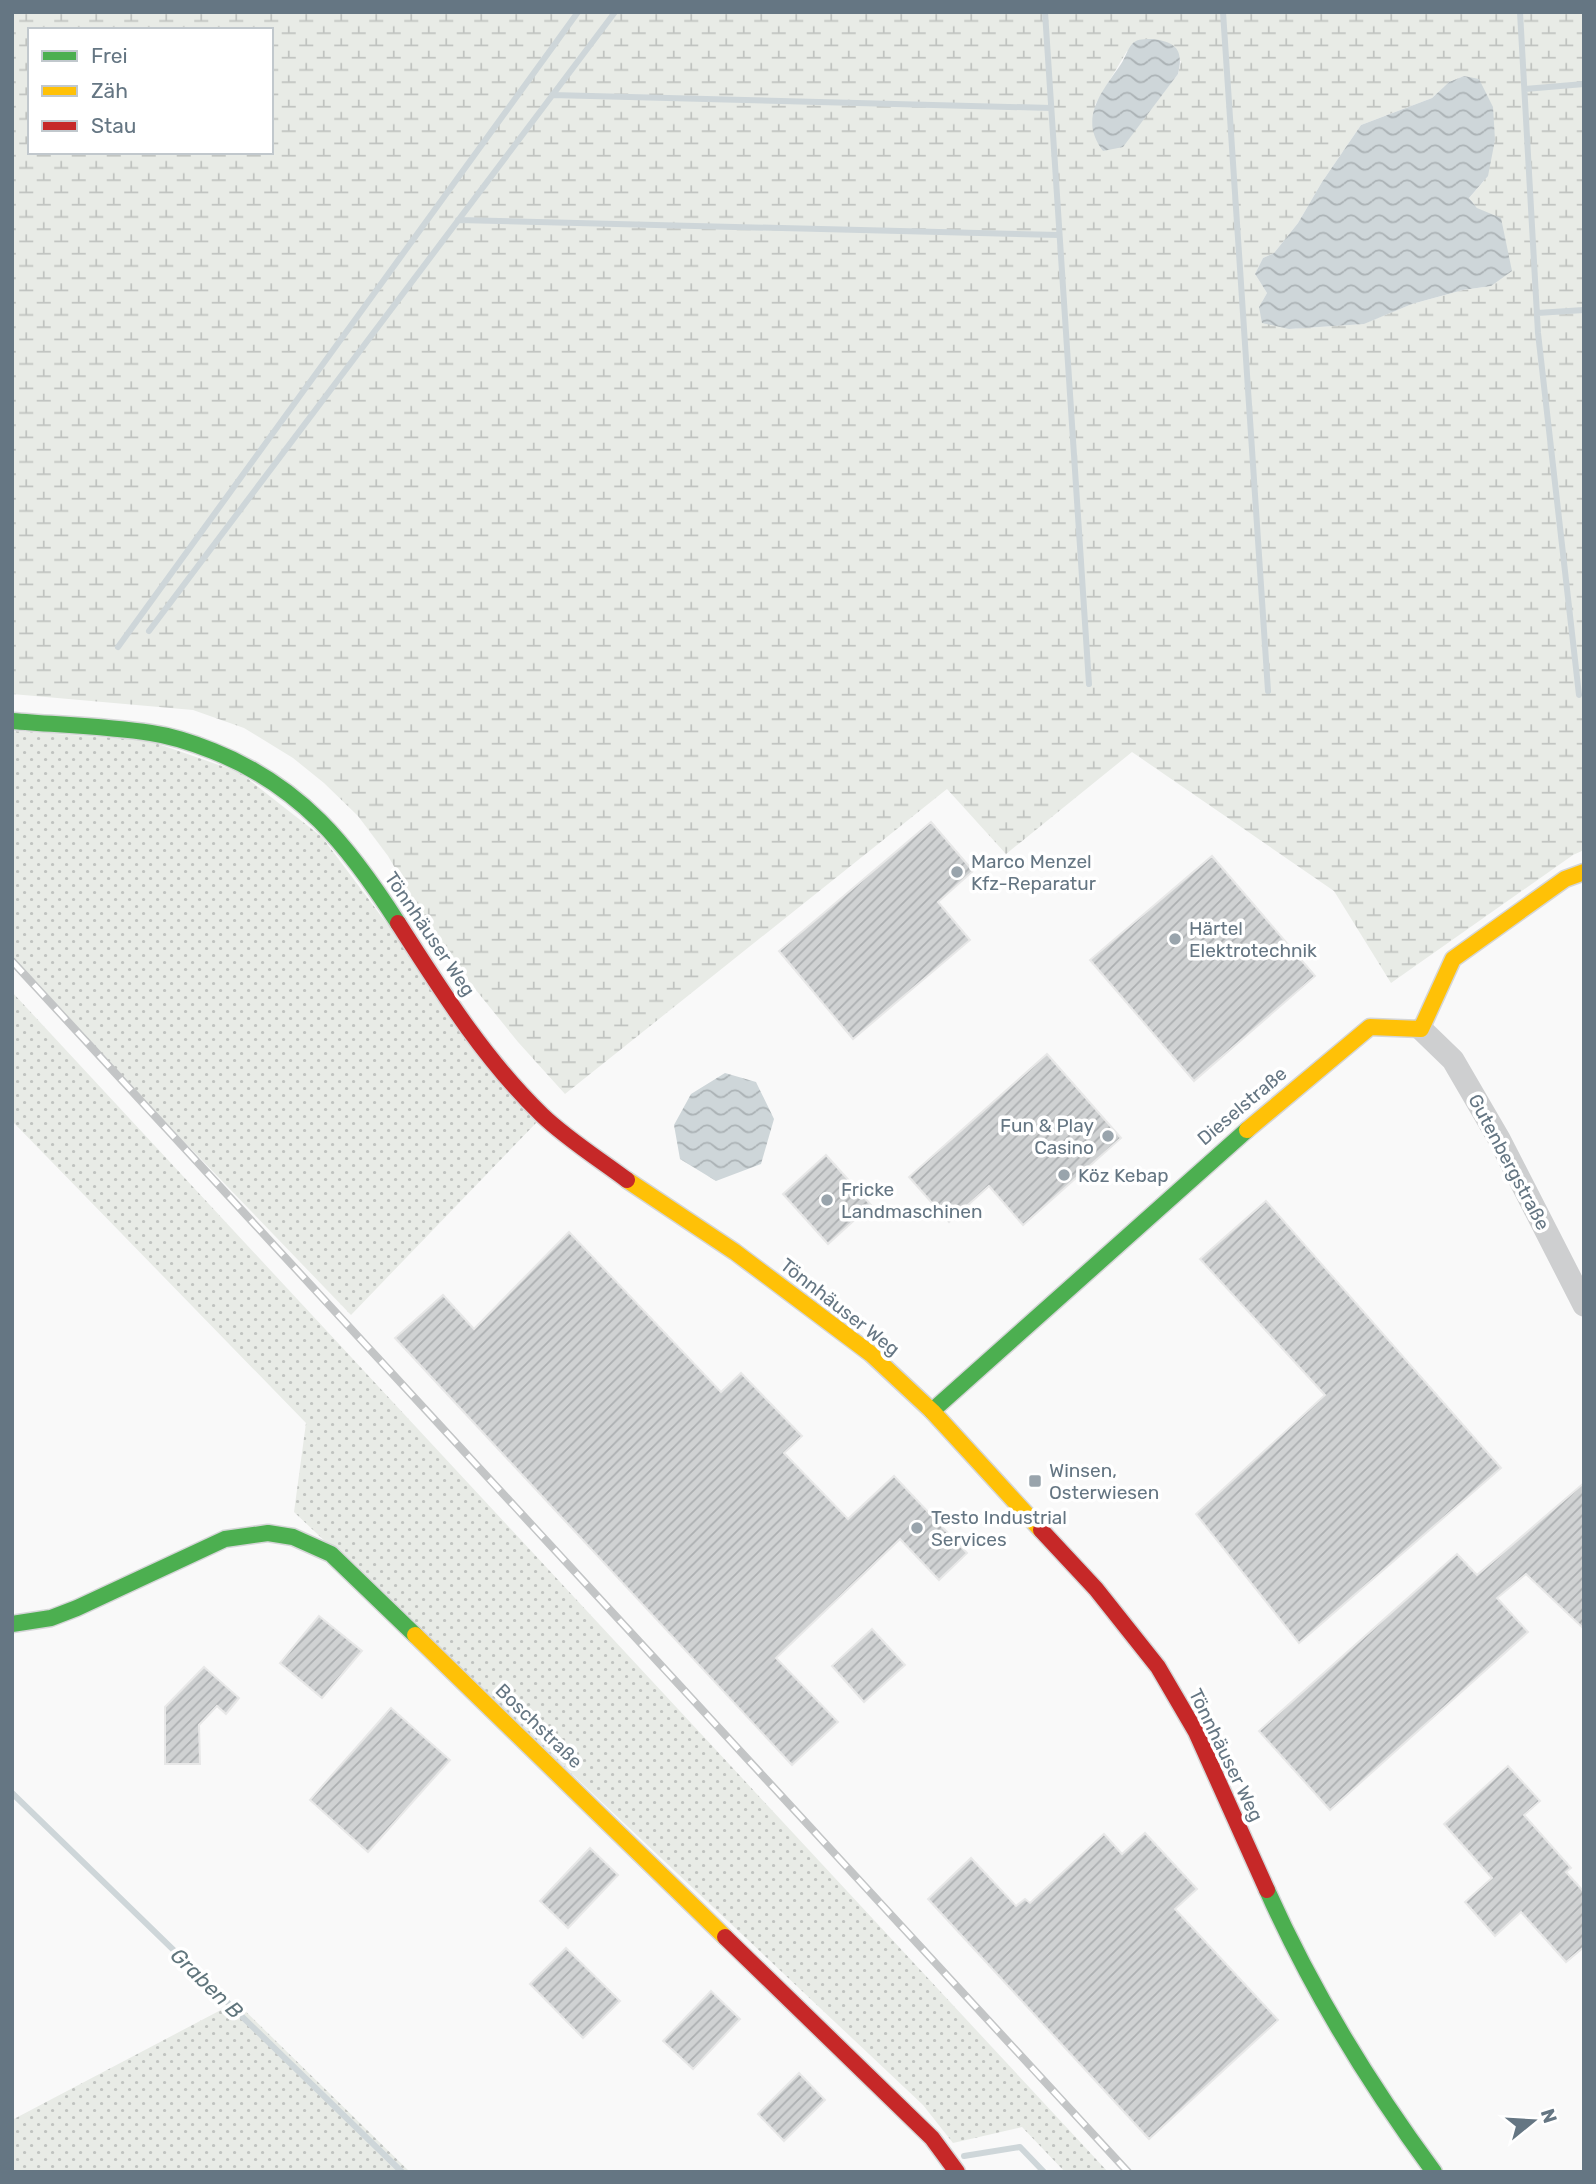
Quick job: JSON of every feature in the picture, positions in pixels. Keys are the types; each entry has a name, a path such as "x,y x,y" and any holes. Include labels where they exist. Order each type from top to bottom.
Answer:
{"main road":[{"name":"Tönnhäuser Weg","path":"12,721 153,733 195,744 245,764 289,792 328,829 356,863 444,995 490,1058 543,1116 629,1182 735,1252 860,1346 932,1411 1096,1589 1158,1667 1196,1732 1289,1940 1336,2026 1395,2119 1434,2172"},
{"path":"1420,1029 1453,958 1565,879 1584,872"},
{"name":"Dieselstraße","path":"932,1411 1221,1151 1370,1027 1420,1029"},
{"name":"Boschstraße","path":"12,1624 51,1618 77,1608 225,1539 246,1534 269,1533 287,1534 309,1541 331,1554 812,2021 932,2138 957,2172"}],"street":[{"name":"Gutenbergstraße","path":"1420,1029 1453,1060 1499,1139 1584,1306"}],"green space":[{"path":"12,12 1584,12 1584,850 1573,855 1391,983 1334,891 1132,752 1006,854 947,789 565,1094 518,1042 463,974 388,856 358,816 293,758 244,728 193,710 12,694","holes":["1127,51 1181,61 1178,74 1123,146 1095,105","1464,76 1479,80 1484,181 1469,198 1477,208 1491,286 1463,290 1412,304 1363,324 1289,329 1259,307 1267,293 1255,274 1263,258 1274,253 1298,223 1361,125 1432,98 1449,82"]},
{"path":"12,731 147,740 239,772 322,837 536,1123 351,1315 12,963"},
{"path":"12,992 1108,2172 1065,2172 1022,2127 953,2143 923,2105 294,1512 306,1423 12,1121"},
{"path":"236,2002 410,2172 12,2172 12,2120"}],"water":[{"path":"1153,39 1173,45 1179,53 1178,74 1123,147 1103,151 1093,127 1095,106 1131,45 1138,40"},
{"path":"1464,76 1479,79 1493,107 1495,140 1488,176 1469,198 1477,208 1501,218 1512,271 1491,286 1463,290 1412,304 1364,324 1289,329 1262,323 1259,307 1267,293 1255,274 1263,258 1274,253 1298,223 1361,125 1432,98 1449,82"},
{"path":"725,1073 756,1082 774,1119 761,1164 716,1181 680,1159 674,1125 691,1094"}],"building":[{"path":"931,822 973,871 938,902 970,940 853,1039 779,951"},
{"path":"1212,856 1315,976 1194,1081 1090,960"},
{"path":"1047,1054 1121,1138 1023,1225 989,1186 949,1222 909,1177"},
{"name":"Fricke Landmaschinen","path":"826,1155 871,1205 828,1244 783,1194"},
{"path":"1266,1201 1501,1468 1299,1643 1196,1514 1325,1395 1200,1259"},
{"path":"569,1232 721,1392 741,1373 802,1436 784,1453 848,1519 894,1476 967,1553 939,1580 900,1539 776,1658 838,1722 792,1765 395,1338 443,1295 474,1329"},
{"path":"1584,1483 1584,1629 1526,1574 1497,1598 1528,1632 1330,1810 1259,1731 1457,1554 1477,1575"},
{"path":"319,1616 362,1651 322,1698 280,1663"},
{"path":"872,1629 905,1665 864,1702 832,1666"},
{"path":"204,1667 239,1698 226,1714 217,1706 199,1725 200,1764 165,1764 165,1707"},
{"path":"391,1708 450,1760 368,1852 310,1800"},
{"path":"1508,1766 1540,1801 1524,1815 1571,1868 1566,1872 1584,1892 1584,1947 1566,1962 1521,1912 1495,1936 1465,1902 1492,1878 1444,1824"},
{"path":"1145,1833 1197,1889 1175,1909 1278,2020 1149,2139 928,1899 971,1858 1016,1906 1025,1899 1030,1903 1104,1834 1122,1854"},
{"path":"590,1848 618,1875 568,1928 540,1901"},
{"path":"566,1948 620,2001 583,2038 530,1984"},
{"path":"711,1991 740,2019 693,2069 663,2041"},
{"path":"799,2073 825,2100 784,2141 758,2114"}],"waterway":[{"path":"118,647 578,12"},
{"path":"149,631 615,12"},
{"path":"1045,12 1089,684"},
{"path":"1223,12 1268,691"},
{"path":"1520,12 1538,333 1579,695"},
{"path":"1525,89 1584,84"},
{"path":"552,95 1051,108"},
{"path":"458,220 1059,235"},
{"path":"1537,313 1584,310"},
{"name":"Graben B","path":"12,1793 402,2172"},
{"path":"964,2156 1020,2147 1044,2172"}],"railway":[{"path":"12,961 1128,2172"}],"traffic: fast":[{"path":"12,721 159,734 198,745 244,765 297,800 320,821 360,868 398,923"},
{"path":"932,1411 1247,1130"},
{"path":"12,1624 51,1618 77,1608 225,1539 268,1533 293,1537 331,1554 415,1635"},
{"path":"1267,1890 1284,1928 1343,2036 1434,2172"}],"traffic: slow":[{"path":"1247,1130 1370,1027 1421,1029 1453,959 1565,879 1584,872"},
{"path":"627,1180 735,1252 871,1354 932,1411 1041,1530"},
{"path":"415,1635 725,1937"}],"traffic: jam":[{"path":"398,923 464,1023 501,1071 542,1115 627,1180"},
{"path":"1041,1530 1096,1589 1158,1667 1196,1732 1267,1890"},
{"path":"725,1937 932,2138 957,2172"}],"place":[{"name":"Marco Menzel Kfz-Reparatur","path":"957,872"},
{"name":"Härtel Elektrotechnik","path":"1175,939"},
{"name":"Fun & Play Casino","path":"1108,1136"},
{"name":"Köz Kebap","path":"1064,1175"},
{"name":"Fricke Landmaschinen","path":"827,1200"},
{"name":"Winsen, Osterwiesen","path":"1035,1481"},
{"name":"Testo Industrial Services","path":"917,1528"}]}
